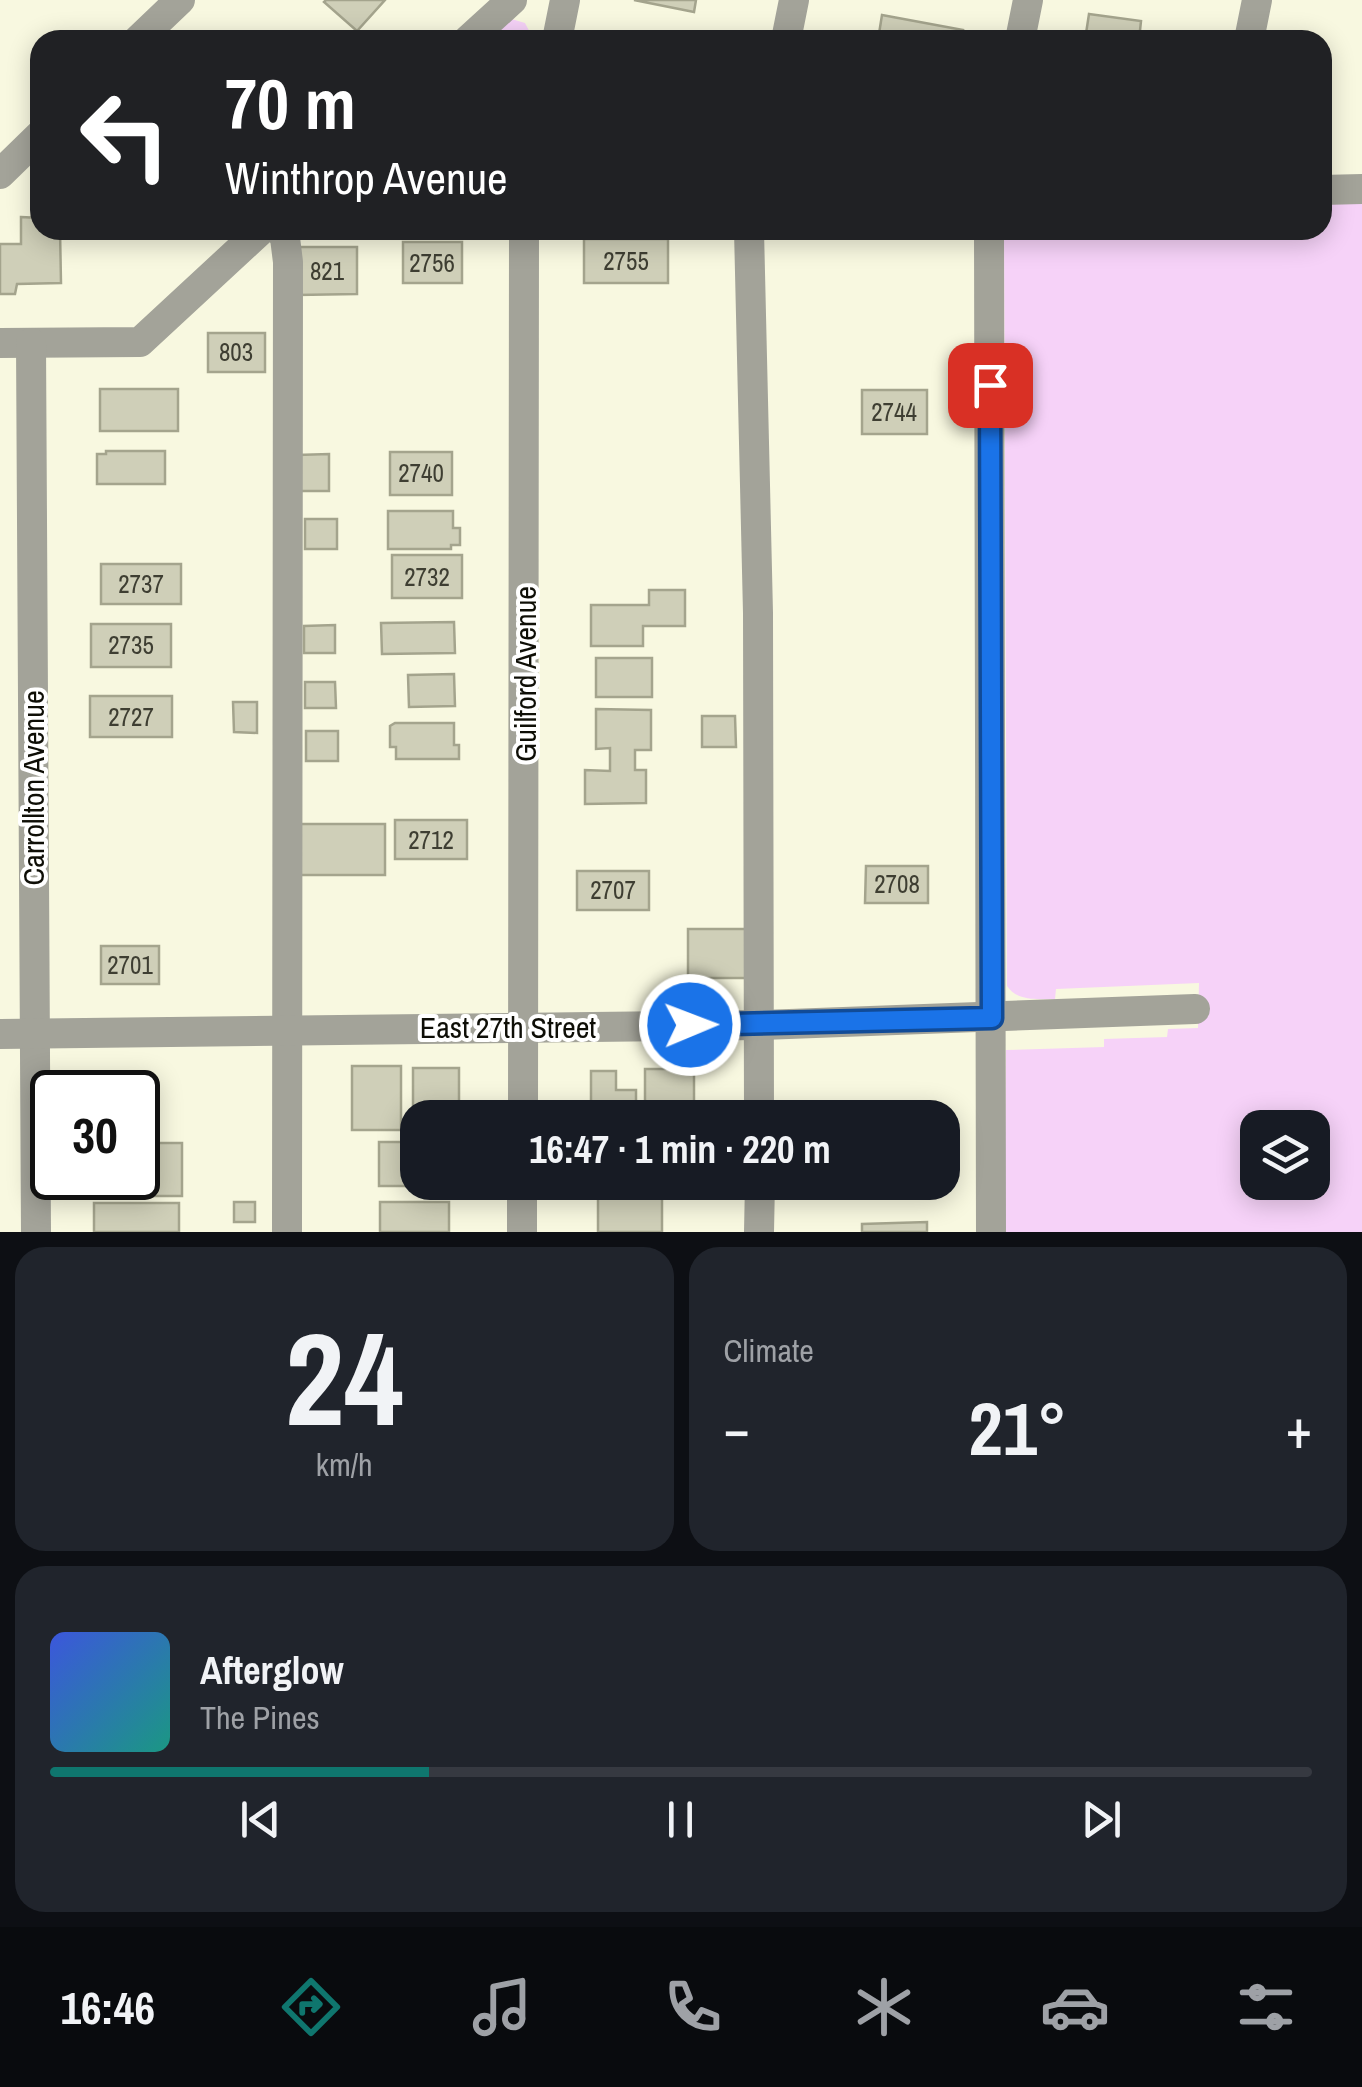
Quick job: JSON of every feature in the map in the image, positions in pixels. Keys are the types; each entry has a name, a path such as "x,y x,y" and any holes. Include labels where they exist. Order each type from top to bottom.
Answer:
{"street":[{"path":"148,30 180,0"},
{"path":"479,30 512,0"},
{"path":"559,30 564,0"},
{"path":"788,30 794,0"},
{"path":"1022,30 1028,0"},
{"path":"1251,30 1257,0"},
{"path":"0,174 30,145"},
{"path":"1332,190 1362,189"},
{"path":"0,344 140,342 250,240"},
{"path":"285,240 287,1232"},
{"name":"Guilford Avenue","path":"523,1100 524,240"},
{"path":"749,240 758,613 760,1100"},
{"path":"989,240 992,1232"},
{"name":"Carrollton Avenue","path":"31,343 36,1232"},
{"name":"East 27th Street","path":"0,1034 759,1024 1195,1009"},
{"path":"522,1200 522,1232"},
{"path":"759,1232 760,1200"}],"shaded area":[{"path":"508,18 525,23 529,30 495,30"},
{"path":"1362,198 1362,1232 1004,1232 1006,1050 1104,1047 1104,1039 1167,1037 1168,1029 1198,1028 1199,983 1056,989 1055,999 1023,997 1007,986 1004,240 1332,240 1332,199"}],"building":[{"path":"326,0 385,0 358,30"},
{"path":"634,0 696,0 694,12"},
{"path":"1089,14 1141,21 1140,30 1087,30"},
{"path":"882,15 963,30 880,30"},
{"path":"21,217 30,217 30,240 60,240 61,283 17,284 15,294 0,294 0,244 21,244"},
{"path":"584,240 668,240 668,283 584,283"},
{"path":"403,242 462,242 462,283 403,283"},
{"path":"297,247 357,247 357,294 297,295"},
{"path":"208,333 265,333 265,372 208,372"},
{"path":"100,389 178,389 178,431 100,431"},
{"path":"862,390 927,390 927,434 862,434"},
{"path":"165,451 165,484 97,484 97,454"},
{"path":"390,452 452,452 452,495 390,495"},
{"path":"329,454 329,491 298,491 297,455"},
{"path":"388,511 453,511 453,528 460,528 460,545 451,545 451,549 388,549"},
{"path":"305,519 337,519 337,549 305,549"},
{"path":"392,555 462,555 462,598 392,598"},
{"path":"101,564 181,564 181,604 101,604"},
{"path":"649,590 685,590 685,626 643,626 643,646 591,646 591,605 649,605"},
{"path":"454,622 455,653 382,654 381,623"},
{"path":"91,624 171,624 171,667 91,667"},
{"path":"335,625 335,653 304,653 304,626"},
{"path":"596,658 652,658 652,697 596,697"},
{"path":"454,674 455,706 409,707 408,675"},
{"path":"305,682 335,682 336,708 305,708"},
{"path":"90,696 172,696 172,737 90,737"},
{"path":"233,702 257,702 257,733 234,732"},
{"path":"596,709 651,710 651,750 635,750 635,770 646,770 646,803 585,804 585,770 610,771 610,748 596,749"},
{"path":"702,716 735,716 736,747 702,747"},
{"path":"454,723 454,745 459,745 459,759 396,759 396,747 390,747 390,726"},
{"path":"306,731 338,731 338,761 306,761"},
{"path":"395,820 467,820 467,859 395,859"},
{"path":"295,824 385,824 385,875 295,875"},
{"path":"866,866 928,866 928,903 865,903"},
{"path":"577,871 649,871 649,910 577,910"},
{"path":"688,929 747,929 747,978 688,978"},
{"path":"101,946 159,946 159,984 101,984"},
{"path":"352,1066 401,1066 400,1130 352,1130"},
{"path":"413,1068 459,1068 459,1100 413,1100"},
{"path":"645,1069 694,1069 694,1100 645,1100"},
{"path":"591,1071 616,1071 616,1090 636,1090 636,1100 591,1100"},
{"path":"379,1142 400,1142 400,1186 379,1186"},
{"path":"160,1143 182,1143 182,1196 160,1196"},
{"path":"598,1200 662,1200 662,1232 598,1232"},
{"path":"234,1202 255,1202 255,1222 234,1222"},
{"path":"380,1202 449,1202 449,1232 380,1232"},
{"path":"94,1203 179,1203 179,1232 94,1232"},
{"path":"927,1222 927,1232 862,1232 862,1224"}],"route":[{"path":"690,1025 992,1018 990,385"}]}
